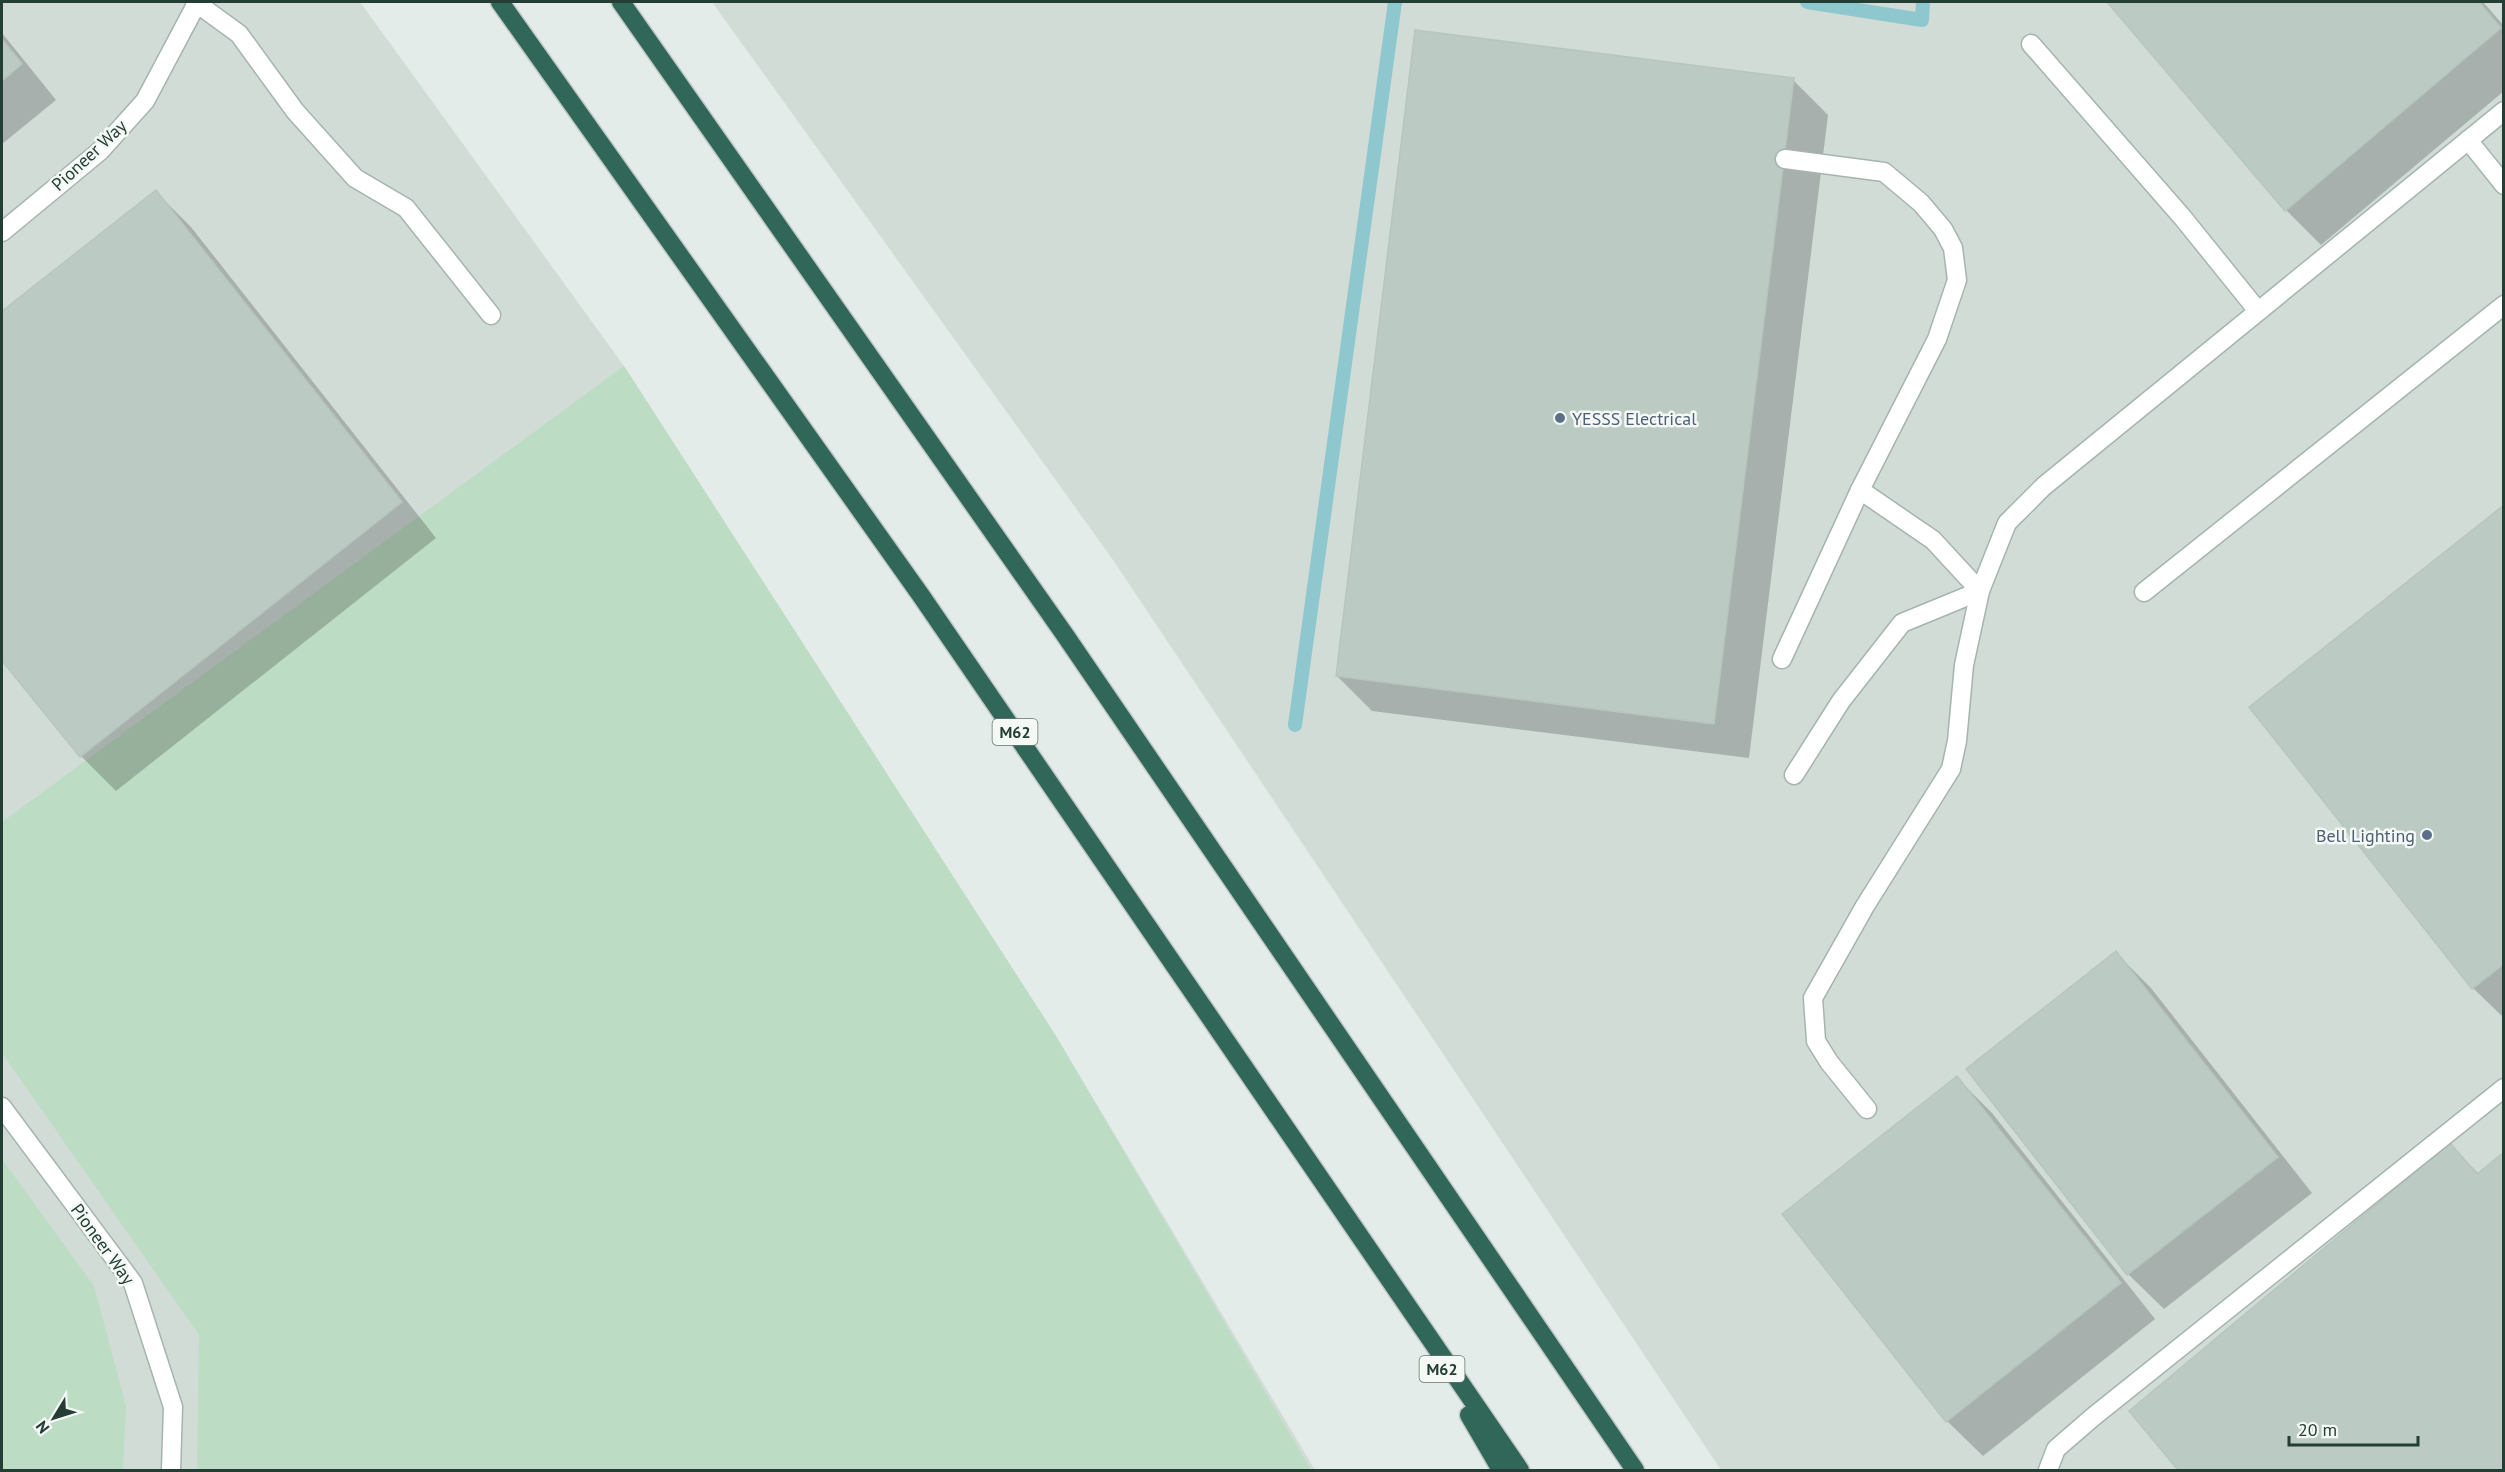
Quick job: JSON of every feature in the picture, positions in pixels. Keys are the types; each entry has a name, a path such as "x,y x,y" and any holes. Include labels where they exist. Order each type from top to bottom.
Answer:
{"highway":[{"name":"M62","path":"500,2 922,597 1520,1470"},
{"path":"621,2 1065,635 1635,1470"},
{"name":"M62","path":"1382,1268 1501,1470"}],"street":[{"name":"Pioneer Way","path":"2,232 100,151 145,101 196,2"},
{"path":"196,2 239,34 295,111 355,178 406,208 491,315"},
{"path":"2031,44 2183,218 2258,311"},
{"path":"1868,1109 1829,1062 1816,1041 1813,998 1865,906 1951,769 1957,741 1964,665 1980,591 2007,523 2044,486 2504,111"},
{"path":"2468,140 2504,185"},
{"path":"1782,658 1860,490 1937,339 1957,280 1953,248 1943,229 1921,203 1884,172 1785,159"},
{"path":"2144,592 2504,305"},
{"path":"1860,490 1933,540 1980,591"},
{"path":"1794,775 1841,701 1902,623 1980,591"},
{"path":"2048,1470 2056,1449 2093,1417 2504,1088"},
{"name":"Pioneer Way","path":"2,1107 134,1283 174,1407 171,1470"}],"shaded area":[{"path":"2,2 360,2 624,366 1056,1036 1315,1470 2,1470"},
{"path":"712,2 2503,2 2503,1470 1721,1470 1111,557"}],"green space":[{"path":"624,366 1056,1036 1311,1470 197,1470 199,1335 2,1053 2,822"},
{"path":"2,1159 94,1286 126,1406 123,1470 2,1470"}],"building":[{"path":"2107,2 2479,2 2501,28 2285,211"},
{"name":"YESSS Electrical","path":"1415,30 1794,78 1714,724 1336,676"},
{"path":"2,39 22,64 2,81"},
{"path":"156,190 402,502 80,757 2,661 2,311"},
{"name":"Bell Lighting","path":"2504,505 2504,964 2472,989 2249,707"},
{"path":"2116,951 2278,1157 2127,1275 1966,1069"},
{"path":"1957,1076 2121,1283 1946,1422 1782,1214"},
{"path":"2450,1143 2477,1174 2504,1152 2504,1470 2178,1470 2129,1411"}],"waterway":[{"path":"1295,725 1395,2"},
{"path":"1807,2 1922,20 1923,2"}],"place":[{"name":"YESSS Electrical","path":"1560,418"},
{"name":"Bell Lighting","path":"2427,835"}]}
